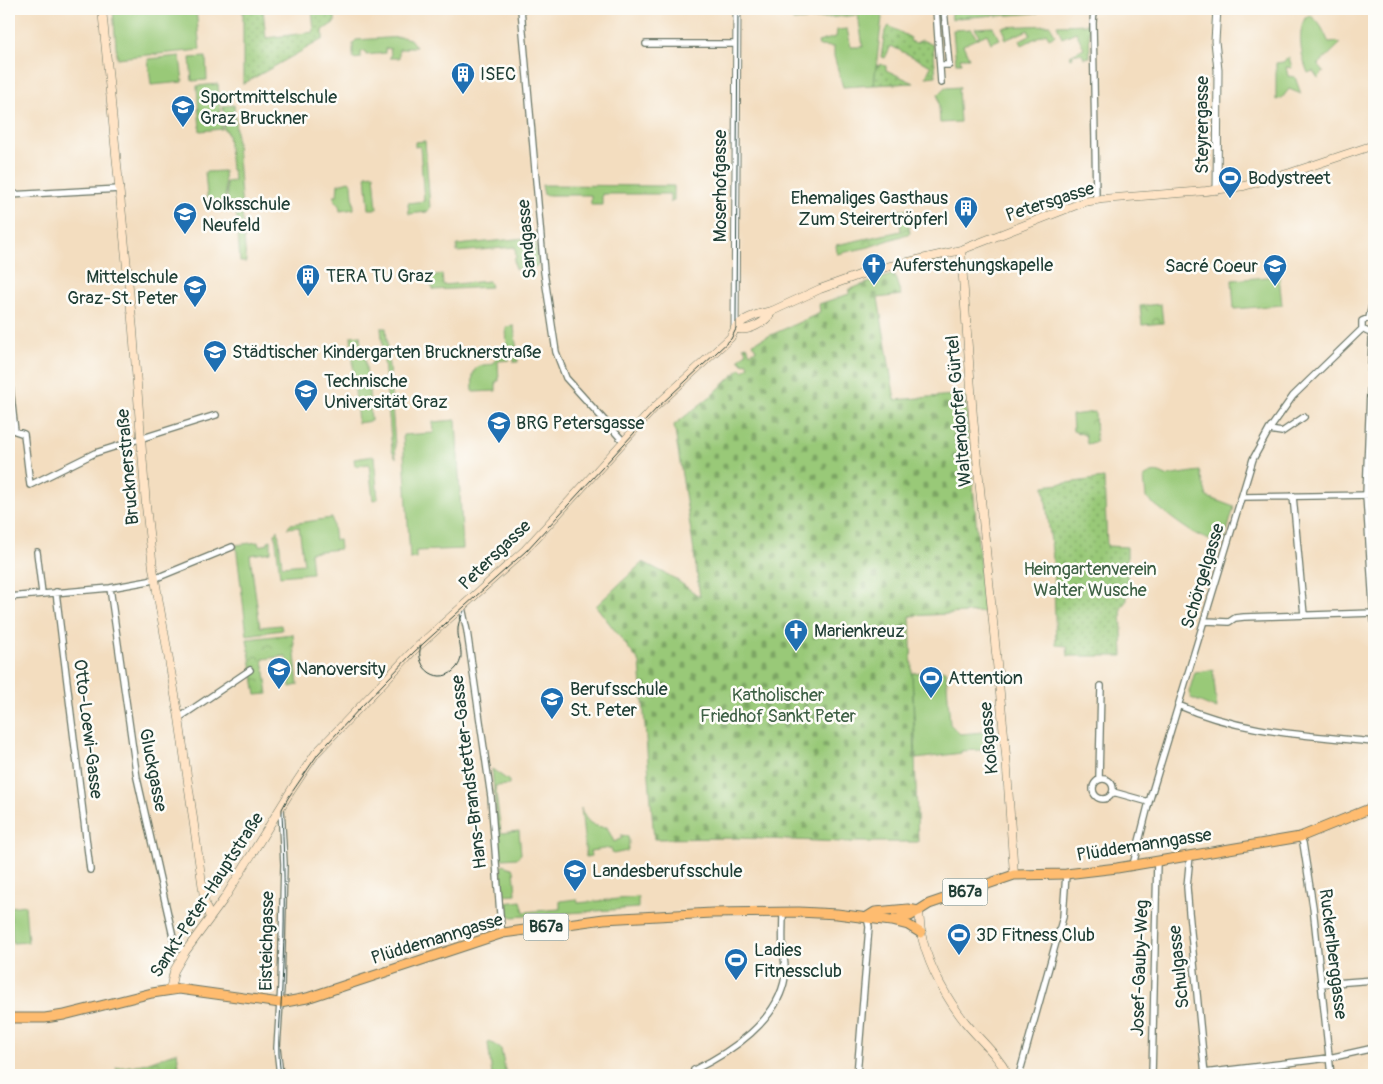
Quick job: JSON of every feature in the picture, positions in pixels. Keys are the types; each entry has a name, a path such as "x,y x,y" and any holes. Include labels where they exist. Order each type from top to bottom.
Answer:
{"main road":[{"name":"Brucknerstraße","path":"102,9 120,189 140,439 155,579 179,718 205,904 210,918"},
{"name":"Petersgasse","path":"281,808 302,773 322,747 402,662 525,550 656,406 730,338 735,328 747,320 820,289 862,274 961,250 1084,202 1217,190 1256,184 1374,145"},
{"name":"Waltendorfer Gürtel","path":"961,250 973,417 988,569"},
{"name":"Koßgasse","path":"988,569 1006,755 1014,875"},
{"name":"Plüddemanngasse","path":"170,990 188,990 280,1003 307,998 503,933 636,917 783,911 868,917 874,920 891,921 910,916 929,904 1014,875 1066,874 1133,865 1300,837 1374,807"},
{"name":"Sankt-Peter-Hauptstraße","path":"9,1018 45,1018 64,1015 170,990 174,971 185,952 224,899 281,808"},
{"name":"Plüddemanngasse","path":"868,917 875,912 908,909 918,911"},
{"path":"918,911 921,933 932,966 948,997 966,1023 1000,1060 1005,1074"},
{"path":"891,921 908,925 921,933"}],"street":[{"name":"Sandgasse","path":"521,9 544,272 556,352 566,378 624,442"},
{"name":"Moserhofgasse","path":"735,328 737,9"},
{"path":"936,9 941,83"},
{"path":"941,66 949,65 944,9"},
{"path":"1094,9 1096,200"},
{"name":"Steyrergasse","path":"1217,9 1220,41 1217,61 1217,190"},
{"path":"939,39 946,36"},
{"path":"646,44 736,44"},
{"path":"9,195 120,189"},
{"path":"1372,320 1374,297"},
{"name":"Schörgelgasse","path":"1133,865 1149,802 1253,459 1269,430 1293,396 1362,329 1362,322 1372,320"},
{"path":"1362,329 1366,332 1372,331 1366,495 1374,621"},
{"path":"9,378 16,431 24,434 30,485 95,453 216,415"},
{"path":"1269,430 1282,432 1304,417"},
{"path":"1242,497 1374,495"},
{"path":"1293,496 1304,615"},
{"path":"9,597 110,588 155,579 232,546"},
{"path":"37,552 42,593"},
{"name":"Gluckgasse","path":"110,588 137,778 174,941 185,952"},
{"name":"Otto-Loewi-Gasse","path":"56,592 90,870"},
{"name":"Hans-Brandstetter-Gasse","path":"462,607 491,797 503,933"},
{"path":"1205,621 1229,622 1237,617 1374,613"},
{"path":"179,718 250,670"},
{"path":"1099,779 1103,778 1112,785 1112,792 1109,798 1103,799 1094,795 1093,786 1099,779 1101,686"},
{"path":"1178,705 1208,717 1259,730 1374,742"},
{"path":"1112,792 1149,802"},
{"name":"Eisteichgasse","path":"280,1075 277,1045 284,864 281,808"},
{"name":"Ruckerlberggasse","path":"1300,837 1313,907 1331,1075"},
{"name":"Schulgasse","path":"1190,855 1187,887 1204,1074"},
{"name":"Josef-Gauby-Weg","path":"1152,1075 1157,861"},
{"path":"1019,1075 1062,925 1065,906 1066,874"},
{"path":"694,1070 730,1051 758,1025 778,999 782,989 785,970 783,911"},
{"path":"857,1075 868,917"},
{"path":"1321,984 1374,980"},
{"path":"1204,1074 1329,1058 1374,1048"}],"green space":[{"path":"113,9 196,9 200,50 117,58"},
{"path":"243,9 263,9 266,38 314,32 312,9 331,9 332,16 335,16 335,22 323,30 323,39 243,84"},
{"path":"781,9 883,9 874,85 843,87 834,56 834,47 819,46 818,42 836,37 837,30 847,29 851,47 863,47 858,15 793,21 793,16 778,15"},
{"path":"951,9 995,9 995,15 952,20"},
{"path":"995,9 1038,9 1038,13 996,16"},
{"path":"1311,16 1324,31 1329,43 1338,42 1340,44 1318,65 1324,72 1318,78 1313,71 1308,73 1303,60 1301,45 1301,31 1305,18"},
{"path":"1089,24 1090,57 1084,58 1082,53 1072,55 1073,57 1071,58 1070,55 1084,48 1076,32 1062,38 1057,25"},
{"path":"1050,25 1055,35 1049,38 1046,33 1022,45 1020,40 1030,35 1028,30 1005,40 1004,37 1006,36 1002,27"},
{"path":"889,26 911,38 910,41 916,43 922,40 933,45 936,76 926,77 931,66 891,46 885,58 881,57 885,31"},
{"path":"993,27 1000,39 991,43 987,34 963,45 969,58 960,58 961,63 956,63 953,30 971,29 976,37 979,36 975,28"},
{"path":"402,37 410,39 416,47 399,49 399,58 389,58 391,56 390,48 385,49 385,53 366,55 365,51 361,52 361,58 353,59 353,43 356,40"},
{"path":"180,56 183,82 151,85 148,59"},
{"path":"206,57 207,80 192,81 190,58"},
{"path":"1289,57 1292,68 1286,67 1288,76 1295,77 1301,94 1289,89 1282,98 1276,100 1276,63 1283,62"},
{"path":"880,64 886,66 886,70 914,83 874,85 876,65 879,66"},
{"path":"218,84 222,129 200,131 197,86"},
{"path":"960,87 958,89 960,122 940,123 938,95 945,88"},
{"path":"234,105 246,262 240,262 236,205 228,205 226,182 234,181 233,170 231,170 228,134 224,130 223,106"},
{"path":"425,141 430,208 427,212 409,214 408,203 424,201 420,146 415,147 415,142"},
{"path":"224,171 226,204 208,206 205,172"},
{"path":"374,174 377,209 369,209 366,175"},
{"path":"349,181 352,184 354,209 340,211 339,204 335,201 334,196 337,196 338,184"},
{"path":"542,185 674,186 674,200 670,203 670,194 602,194 602,205 591,205 591,195 544,195"},
{"path":"906,209 910,233 869,247 837,254 836,245 901,231 899,210"},
{"path":"535,237 538,266 515,269 515,247 457,252 457,245"},
{"path":"442,274 443,285 489,281 491,287 434,290 431,286 430,276"},
{"name":"Katholischer Friedhof Sankt Peter","path":"894,274 901,295 878,298 895,400 965,394 984,612 910,616 918,842 844,842 738,838 654,839 640,663 596,606 643,562 674,578 700,597 674,425 711,396 741,368 744,371 749,366 747,362 744,364 739,359 747,352 743,347 747,346 750,353 756,350 753,343 820,313 819,304 849,294 850,289"},
{"path":"1279,276 1282,305 1234,309 1232,280"},
{"path":"1161,304 1163,323 1142,325 1140,306"},
{"path":"514,326 518,362 514,362 514,353 507,353 506,327"},
{"path":"381,328 386,328 396,458 392,450"},
{"path":"360,335 361,346 364,346 367,377 354,379 351,336"},
{"path":"498,356 507,356 510,360 498,361 499,381 496,381 496,391 473,392 473,373 475,370 482,365 493,364"},
{"path":"354,380 365,380 366,390 369,390 371,421 358,423"},
{"path":"1095,412 1096,442 1087,444 1085,435 1073,431 1072,415"},
{"path":"456,420 463,549 416,551 416,558 410,559 403,435 434,433 433,422"},
{"path":"374,456 378,499 373,500 369,464 355,466 354,459"},
{"path":"1200,471 1207,497 1234,507 1224,542 1203,538 1173,519 1146,498 1144,477 1150,474 1155,472 1166,476"},
{"name":"Heimgartenverein Walter Wusche","path":"1104,478 1107,546 1127,547 1127,600 1121,608 1123,656 1068,656 1067,646 1056,645 1053,559 1044,486"},
{"path":"332,518 335,540 339,540 340,549 310,552 312,573 280,576 275,533 278,530 282,566 304,564 299,527 287,528 291,524"},
{"path":"271,540 271,552 250,555 260,627 281,625 282,630 247,635 236,545 258,542 259,546 268,544 268,541"},
{"path":"293,634 298,685 290,687 286,656 263,659 268,694 256,695 247,639"},
{"name":"Attention","path":"946,670 950,724 960,734 995,731 996,749 961,751 961,753 916,759 912,673"},
{"path":"1213,670 1217,709 1191,698 1189,692 1195,672"},
{"path":"492,769 509,781 509,785 495,786 501,833 519,831 521,854 517,858 500,858"},
{"path":"581,808 590,823 607,827 614,842 622,838 621,835 627,836 629,843 627,851 613,854 611,848 590,851 591,856 586,857"},
{"path":"503,865 514,870 516,894 503,895 501,867"},
{"path":"638,897 638,908 512,917 506,912 505,903 521,901 524,912 560,909 560,901 577,899 578,903"},
{"path":"25,905 28,942 13,943 10,907"},
{"path":"490,1042 501,1049 506,1075 492,1075 488,1043"},
{"path":"177,1052 179,1065 161,1075 118,1074 116,1068 143,1064"}],"tram line":[{"path":"281,1075 279,1042 284,900 282,809 288,798 318,754 360,708 414,652 526,551 657,408 731,339 736,329 738,9"},
{"path":"421,645 421,662 430,673 436,676 444,676 451,673 457,667 461,658 458,629 464,611"}],"place":[{"name":"ISEC","path":"463,95"},
{"name":"Sportmittelschule Graz Bruckner","path":"183,128"},
{"name":"Bodystreet","path":"1230,199"},
{"name":"Ehemaliges Gasthaus Zum Steirertröpferl","path":"966,229"},
{"name":"Volksschule Neufeld","path":"185,235"},
{"name":"Auferstehungskapelle","path":"874,286"},
{"name":"Sacré Coeur","path":"1275,287"},
{"name":"TERA TU Graz","path":"308,297"},
{"name":"Mittelschule Graz-St. Peter","path":"195,308"},
{"name":"Städtischer Kindergarten Brucknerstraße","path":"215,373"},
{"name":"Technische Universität Graz","path":"306,412"},
{"name":"BRG Petersgasse","path":"499,444"},
{"name":"Marienkreuz","path":"796,652"},
{"name":"Nanoversity","path":"279,690"},
{"name":"Attention","path":"931,699"},
{"name":"Berufsschule St. Peter","path":"552,720"},
{"name":"Landesberufsschule","path":"575,892"},
{"name":"3D Fitness Club","path":"959,956"},
{"name":"Ladies Fitnessclub","path":"736,981"}]}
